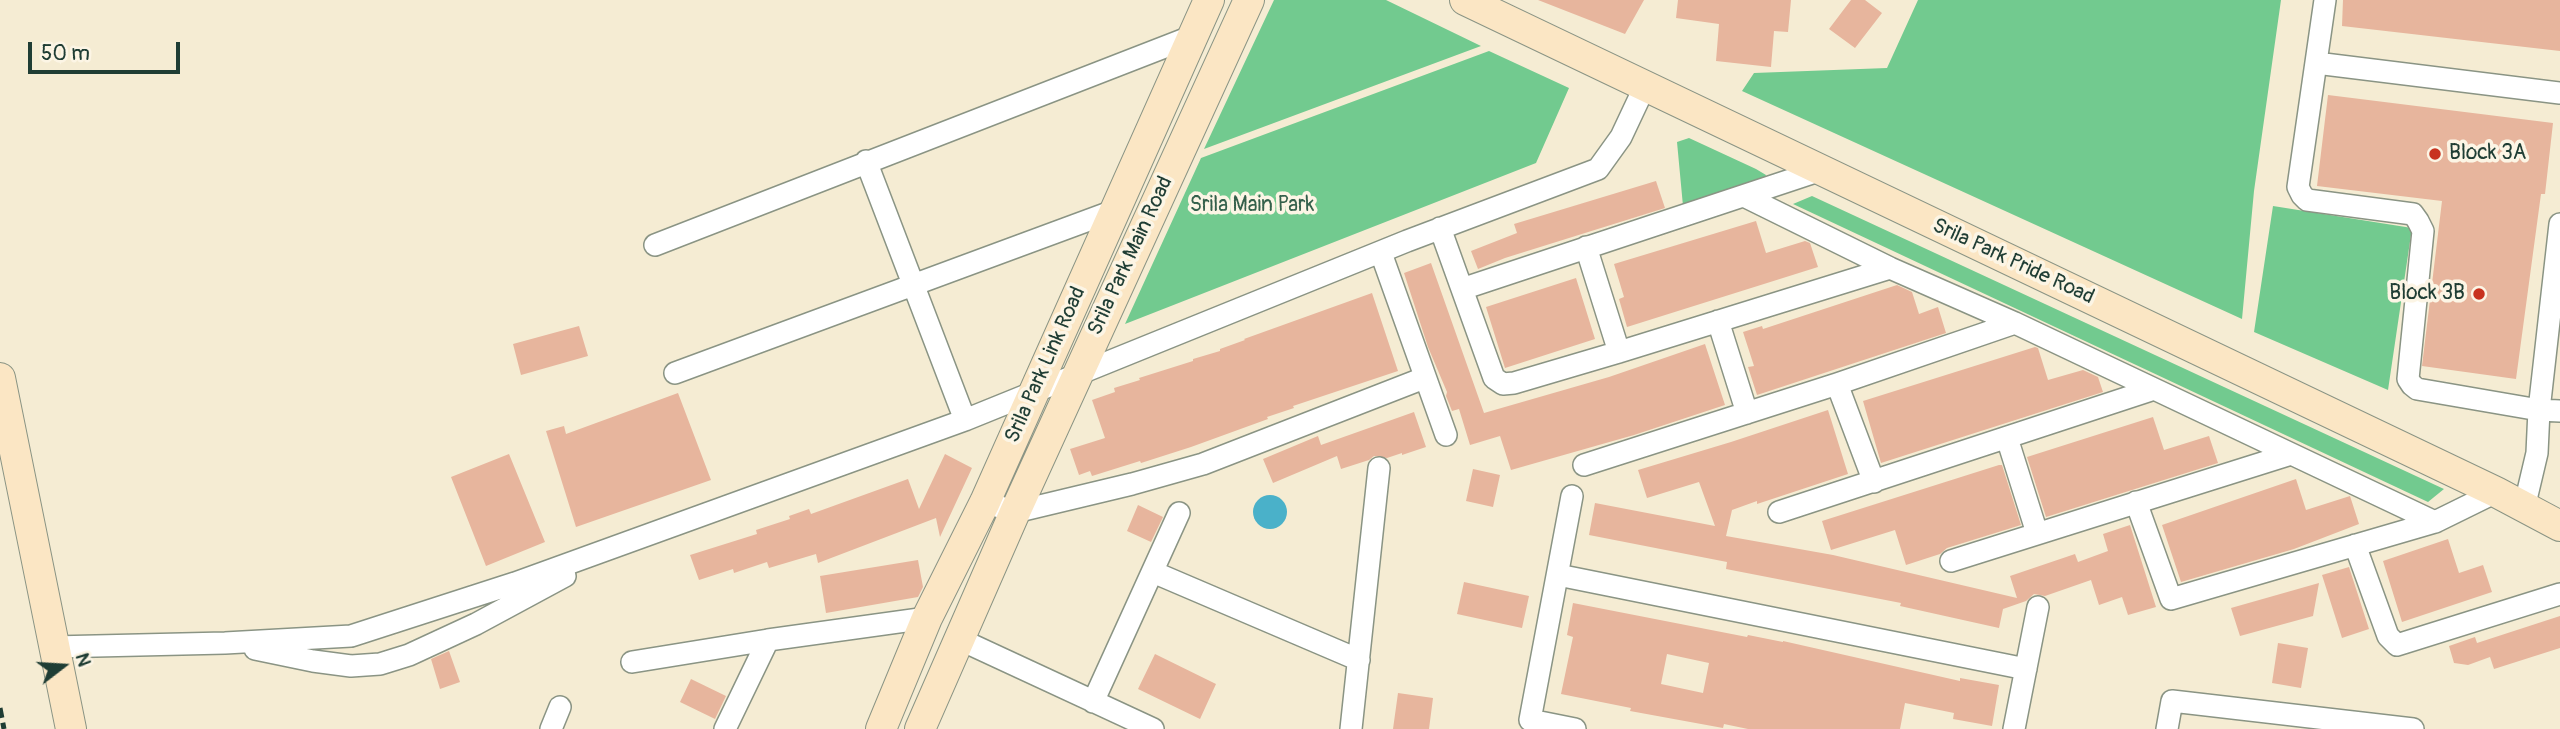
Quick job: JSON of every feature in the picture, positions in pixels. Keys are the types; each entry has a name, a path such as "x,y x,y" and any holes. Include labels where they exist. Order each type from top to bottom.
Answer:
{"street":[{"name":"Srila Park Link Road","path":"881,729 927,618 985,502 1209,0"},
{"name":"Srila Park Main Road","path":"1015,512 1249,0"},
{"name":"Srila Park Pride Road","path":"1465,0 2496,492 2560,526"},
{"path":"2325,0 2298,187 2302,195 2307,200 2413,215 2423,231 2408,379 2412,385 2417,389 2549,410"},
{"path":"655,245 1193,36"},
{"path":"2316,63 2560,93"},
{"path":"53,647 225,643 351,636 515,583 965,420 1440,228 1598,169 1621,137 1645,86"},
{"path":"866,161 965,420"},
{"path":"1462,289 1821,170"},
{"path":"1744,195 1890,268 2015,323 2435,522"},
{"path":"676,373 1115,210"},
{"path":"2524,509 2549,410 2560,224"},
{"path":"1440,228 1494,378 1503,384 1619,352 1890,268"},
{"path":"1586,247 1619,352"},
{"path":"1381,253 1446,435"},
{"path":"1718,321 1747,413"},
{"path":"1584,465 1837,384 2015,323"},
{"path":"985,502 1015,512 1203,464 1424,377"},
{"path":"0,378 71,729"},
{"path":"1837,384 1874,482"},
{"path":"1779,512 2154,389"},
{"path":"2007,438 2037,533"},
{"path":"1951,561 2291,454"},
{"path":"1351,729 1379,468"},
{"path":"2136,502 2171,599 2435,522 2496,492"},
{"path":"1572,496 1530,720 1574,729"},
{"path":"920,729 1015,512"},
{"path":"1093,702 1180,513"},
{"path":"225,643 313,661 351,666 380,664 409,655 476,624 631,542"},
{"path":"2355,545 2388,636 2397,645 2560,594"},
{"path":"1153,572 1359,660"},
{"path":"1558,575 2026,669"},
{"path":"2014,729 2038,607"},
{"path":"632,662 927,618"},
{"path":"959,639 1153,729"},
{"path":"725,729 768,640"},
{"path":"2168,729 2172,701 2413,729"},
{"path":"551,729 560,707"}],"green space":[{"path":"1274,0 1386,0 1481,46 1204,149"},
{"path":"1918,0 2281,0 2254,191 2242,319 1742,91 1754,73 1887,68"},
{"name":"Srila Main Park","path":"1489,51 1569,88 1536,163 1125,324 1201,158"},
{"path":"1689,138 1756,169 1766,175 1764,180 1683,206 1677,142"},
{"path":"1812,196 2444,489 2428,502 1793,204"},
{"path":"2273,206 2412,228 2388,390 2254,332"}],"water":[{"path":"1270,495 1282,500 1287,512 1282,524 1270,529 1258,524 1253,512 1258,500"}],"building":[{"path":"1538,0 1644,0 1625,34"},
{"path":"1678,0 1791,0 1788,32 1774,31 1771,67 1716,61 1719,24 1676,18"},
{"path":"1851,0 1865,0 1882,13 1855,48 1829,29"},
{"path":"2343,0 2560,0 2560,51 2342,26"},
{"path":"2328,95 2553,123 2545,194 2541,194 2516,379 2422,366 2442,201 2317,186"},
{"path":"1656,181 1665,208 1478,269 1471,251 1517,233 1514,224"},
{"path":"1756,221 1766,253 1805,241 1810,243 1818,267 1627,327 1619,299 1624,297 1614,264"},
{"path":"1431,263 1484,413 1609,377 1705,344 1725,405 1634,435 1511,470 1500,436 1470,445 1459,409 1452,411 1446,396 1447,392 1428,347 1404,273"},
{"path":"1576,278 1595,339 1505,368 1486,307"},
{"path":"1897,285 1912,292 1919,314 1938,307 1946,333 1757,395 1748,367 1754,366 1743,332 1762,326 1763,329"},
{"path":"1372,293 1398,371 1293,406 1294,408 1267,417 1268,419 1191,447 1092,476 1090,471 1079,475 1070,449 1105,438 1092,400 1115,392 1114,388 1140,380 1139,378 1193,361 1244,339"},
{"path":"579,326 588,356 521,375 513,344"},
{"path":"2038,348 2048,380 2083,370 2098,377 2103,392 1881,463 1863,401"},
{"path":"678,393 711,480 576,527 546,431 564,426 566,434"},
{"path":"1828,410 1848,474 1732,510 1726,536 1833,555 2017,598 2010,576 2075,554 2078,562 2108,551 2103,534 2130,525 2156,607 2128,615 2122,597 2099,605 2091,580 2045,596 2034,594 2026,601 2003,609 1999,628 1900,606 1901,603 1726,569 1727,562 1589,535 1595,503 1715,526 1699,482 1647,498 1638,470"},
{"path":"1414,412 1426,447 1402,455 1387,458 1374,456 1341,469 1337,456 1273,483 1263,459 1318,436 1321,445"},
{"path":"2153,417 2164,450 2209,436 2218,463 2046,517 2027,457"},
{"path":"509,454 545,542 486,566 451,477"},
{"path":"945,454 972,468 940,537 936,518 818,563 816,554 769,568 767,562 734,573 733,569 699,580 690,555 757,534 756,530 790,519 789,516 809,509 811,514 908,479 919,509"},
{"path":"2002,465 2021,525 1947,548 1940,554 1906,565 1895,530 1831,550 1822,521"},
{"path":"1473,469 1500,475 1493,507 1466,501"},
{"path":"2296,479 2306,510 2350,496 2359,524 2294,549 2181,582 2162,525"},
{"path":"1138,505 1163,517 1151,542 1127,531"},
{"path":"2448,539 2459,573 2483,565 2492,592 2402,622 2383,561"},
{"path":"918,560 923,587 918,597 826,613 820,576"},
{"path":"2349,567 2369,629 2342,638 2322,575"},
{"path":"1464,582 1529,596 1522,628 1457,614"},
{"path":"2319,583 2313,616 2240,636 2231,608"},
{"path":"1573,603 1747,637 1783,641 1960,681 1960,678 1999,685 1992,726 1953,719 1954,713 1905,703 1900,729 1748,729 1724,724 1723,728 1630,711 1631,708 1561,694 1573,637 1567,635","holes":["1667,654 1709,663 1703,693 1661,684"]},
{"path":"2560,616 2560,648 2494,669 2490,657 2468,665 2454,663 2449,646 2475,637 2477,643"},
{"path":"2278,643 2308,648 2301,688 2272,683"},
{"path":"449,651 460,682 440,689 431,659"},
{"path":"1155,654 1216,684 1200,719 1138,689"},
{"path":"691,679 726,696 715,719 680,702"},
{"path":"1398,693 1433,698 1429,729 1393,729"}],"railway":[{"path":"0,708 4,729"}],"place":[{"name":"Block 3A","path":"2435,154"},
{"name":"Block 3B","path":"2479,294"}]}
